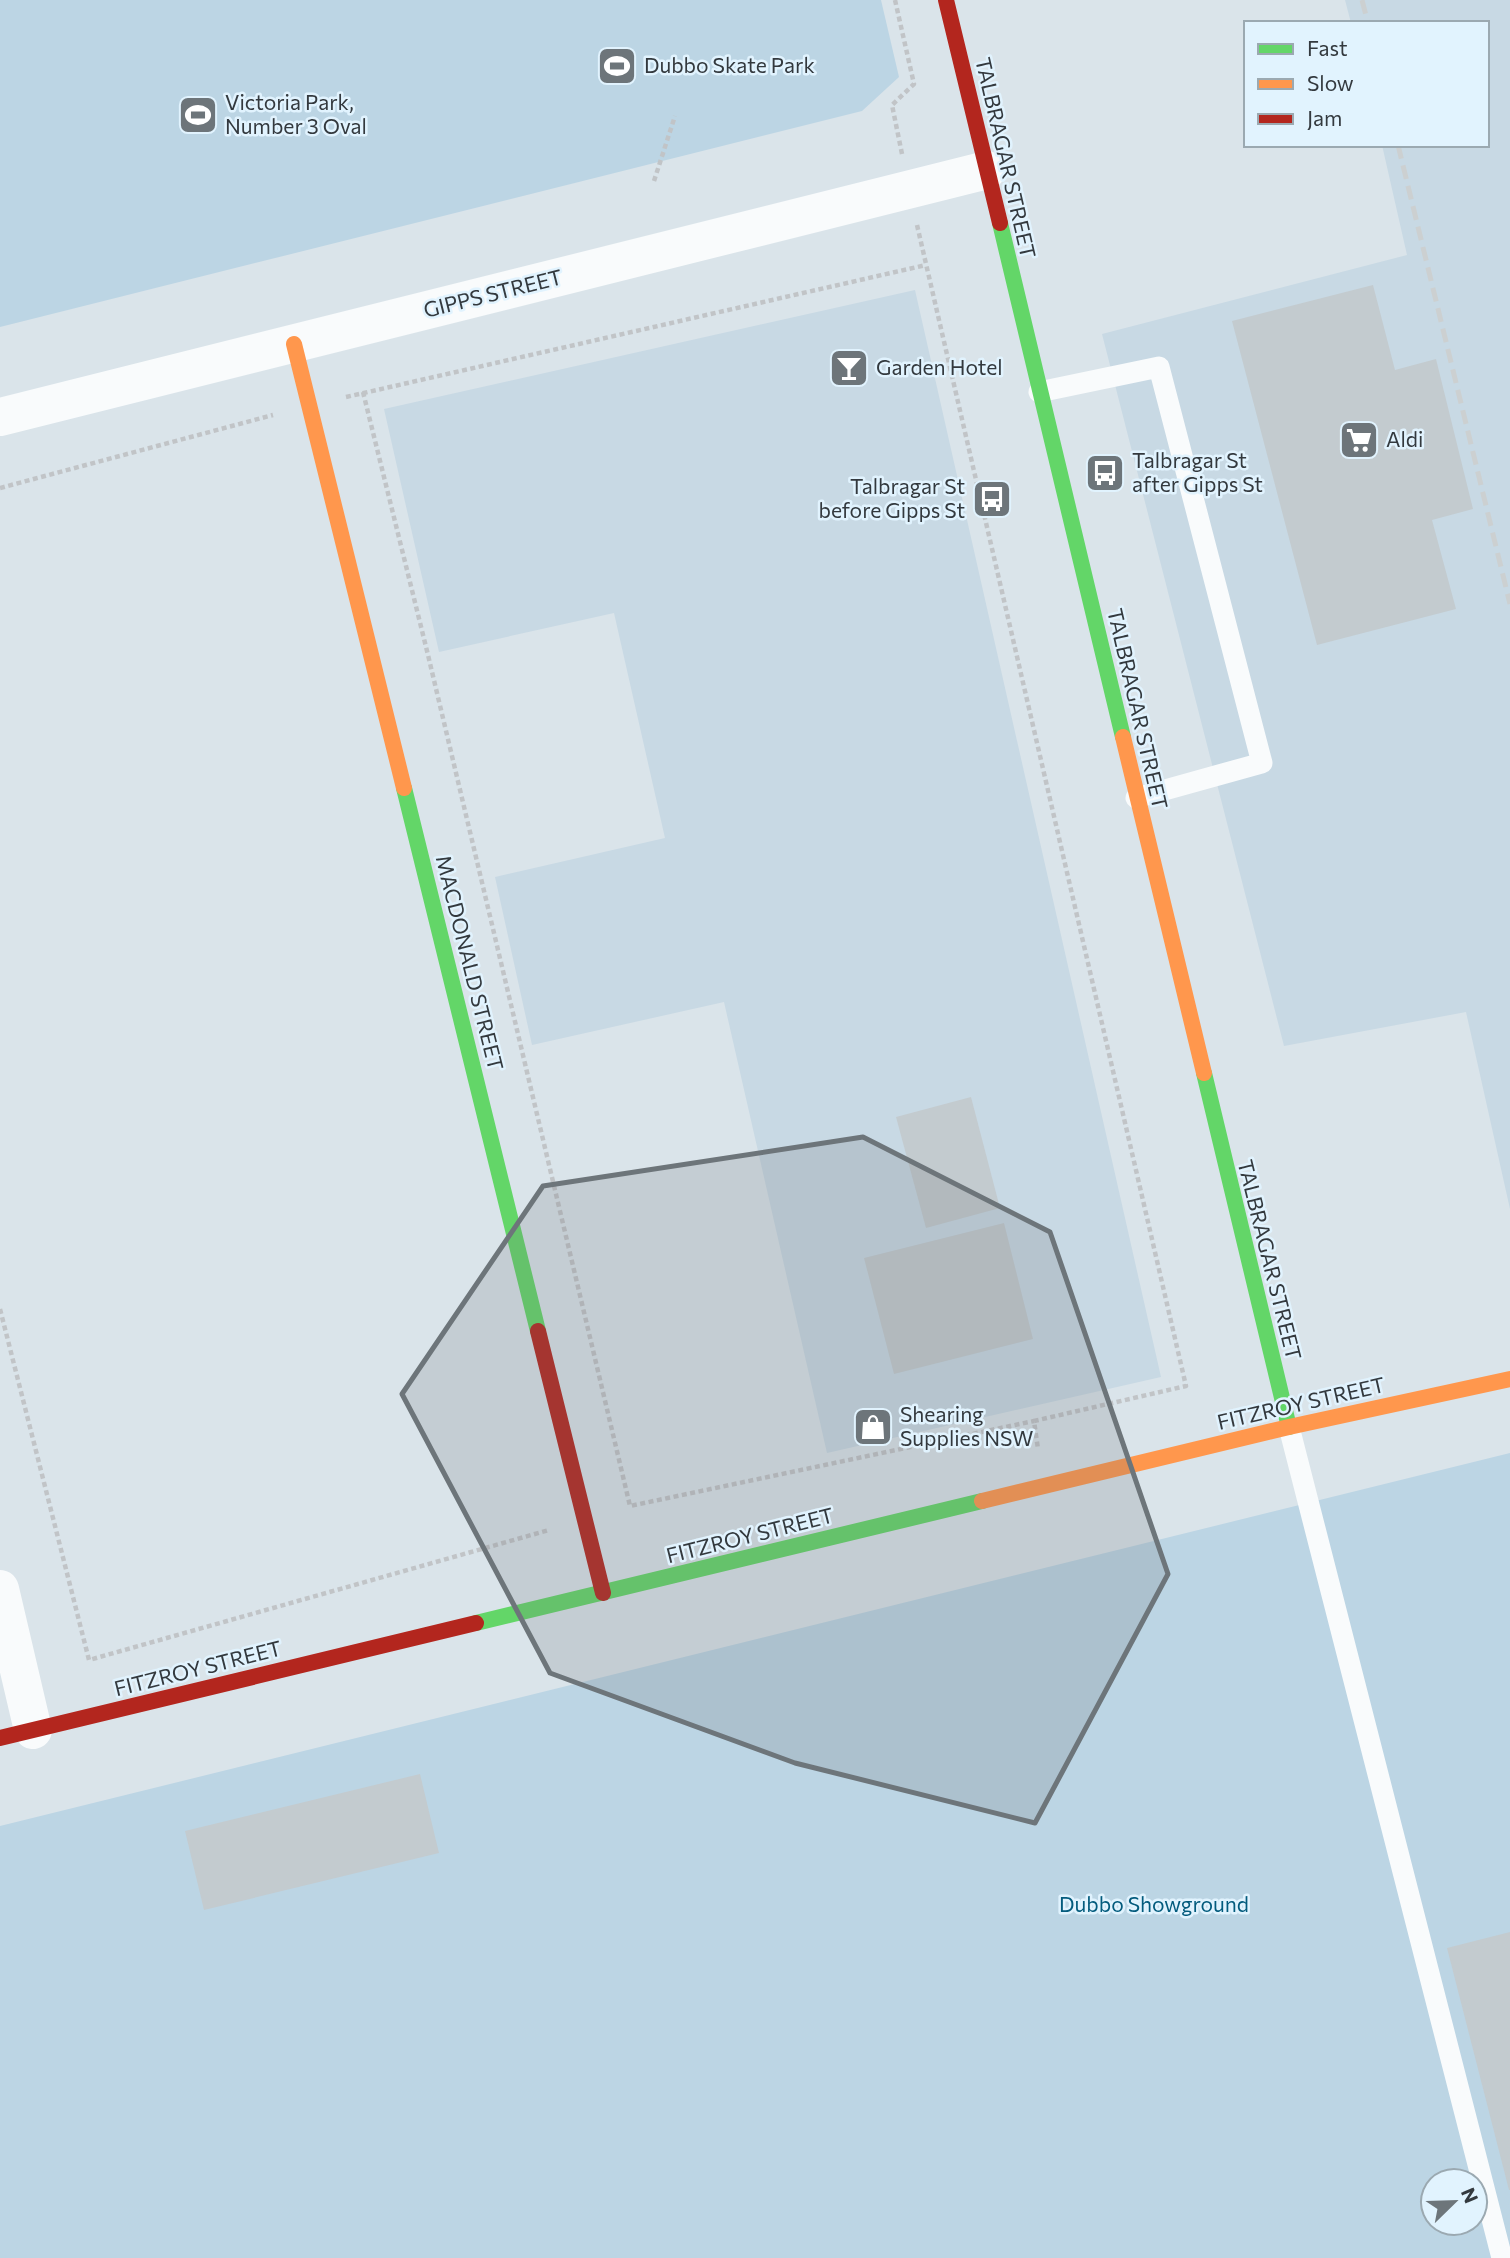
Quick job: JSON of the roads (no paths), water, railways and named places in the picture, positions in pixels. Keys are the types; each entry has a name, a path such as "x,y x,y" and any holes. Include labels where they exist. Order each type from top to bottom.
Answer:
{"street":[{"name":"TALBRAGAR STREET","path":"946,0 1289,1427"},
{"name":"GIPPS STREET","path":"0,417 987,170"},
{"name":"MACDONALD STREET","path":"294,344 603,1593"},
{"name":"FITZROY STREET","path":"17,1734 1289,1427 1510,1379"},
{"path":"0,1589 17,1734"}],"lane":[{"path":"1039,392 1159,367 1262,763 1136,798"},
{"path":"1289,1427 1502,2258"}],"railway":[{"path":"1362,0 1367,21"},
{"path":"1398,147 1510,604"}],"place":[{"name":"Dubbo Skate Park","path":"617,66"},
{"name":"Victoria Park, Number 3 Oval","path":"198,115"},
{"name":"Garden Hotel","path":"849,368"},
{"name":"Aldi","path":"1359,440"},
{"name":"Talbragar St after Gipps St","path":"1105,473"},
{"name":"Talbragar St before Gipps St","path":"992,499"},
{"name":"Shearing Supplies NSW","path":"873,1427"}],"park label":[{"name":"Dubbo Showground","path":"1154,1905"}]}
